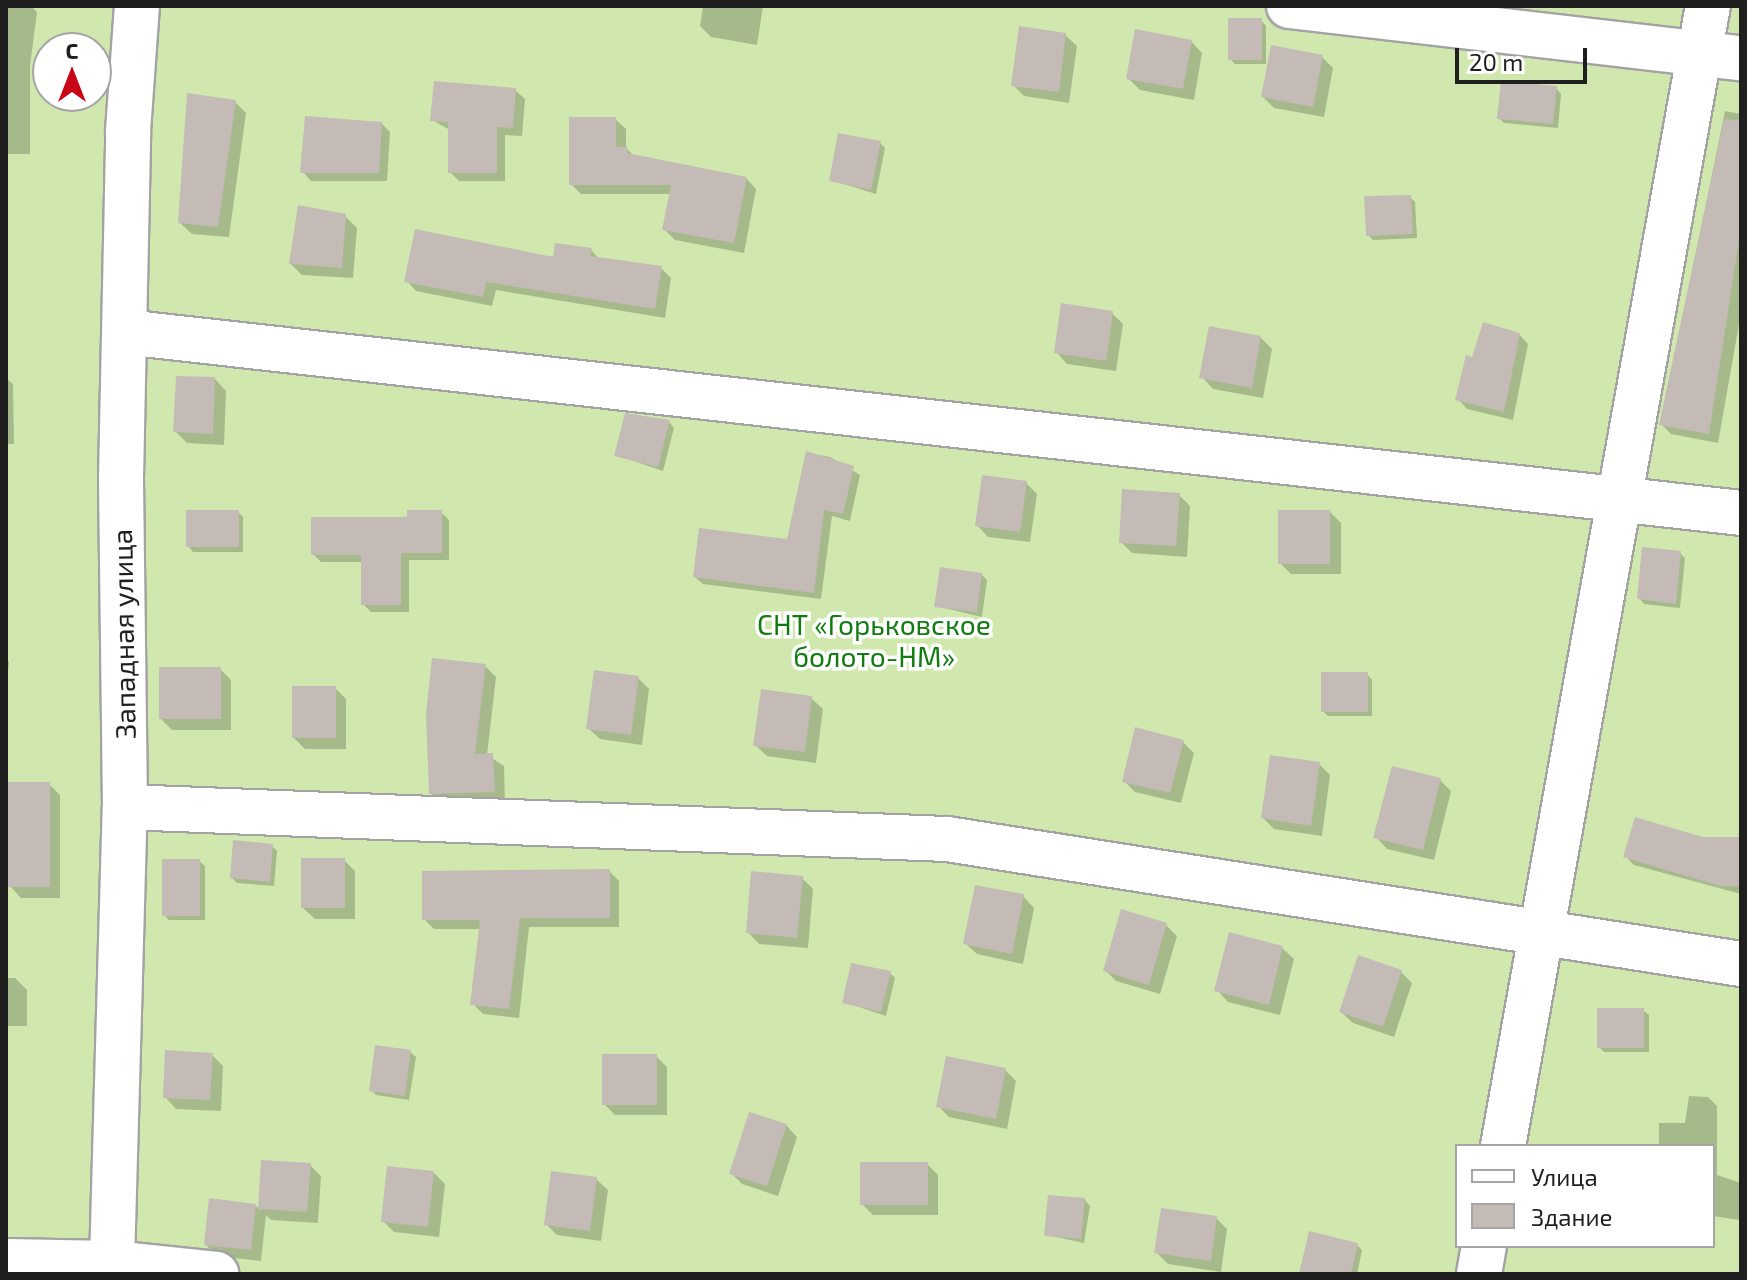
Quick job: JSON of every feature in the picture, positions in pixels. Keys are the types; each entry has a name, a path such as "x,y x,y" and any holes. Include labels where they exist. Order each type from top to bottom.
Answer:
{"street":[{"name":"Западная улица","path":"112,1263 125,807 128,131 137,6"},
{"path":"1289,6 1721,55"},
{"path":"1503,1144 1617,497 1721,55 1708,6"},
{"path":"125,332 1741,513"},
{"path":"125,807 947,839 1741,964"},
{"path":"1479,1274 1484,1248"},
{"path":"6,1261 112,1263 216,1274"}],"green space":[{"name":"СНТ «Горьковское болото-НМ»","path":"6,6 1741,6 1741,1274 6,1274"}],"building":[{"path":"1228,18 1262,18 1262,60 1228,60"},
{"path":"1019,26 1066,33 1059,92 1011,86"},
{"path":"1135,29 1192,40 1183,89 1126,79"},
{"path":"1271,45 1323,55 1313,107 1261,97"},
{"path":"434,81 516,88 513,128 497,127 497,173 448,173 448,122 430,121"},
{"path":"1501,81 1557,86 1553,124 1497,119"},
{"path":"187,93 236,100 218,227 178,223"},
{"path":"305,116 382,122 379,173 300,173"},
{"path":"569,117 616,117 616,147 627,147 627,153 747,177 734,243 662,230 671,185 569,185"},
{"path":"1724,119 1741,121 1741,227 1709,434 1659,425"},
{"path":"838,133 881,141 871,190 829,181"},
{"path":"1411,195 1413,234 1366,236 1364,196"},
{"path":"298,205 346,214 342,268 289,264"},
{"path":"415,229 553,257 555,243 592,248 590,256 662,266 655,309 486,282 483,297 404,282"},
{"path":"1061,303 1113,311 1106,361 1054,353"},
{"path":"1483,322 1520,333 1504,412 1455,400 1466,355 1472,357"},
{"path":"1209,326 1261,336 1252,388 1199,378"},
{"path":"176,376 215,377 213,434 173,432"},
{"path":"625,413 670,420 658,467 614,456"},
{"path":"806,451 854,466 843,514 824,510 814,593 693,577 699,528 787,539"},
{"path":"982,475 1027,481 1020,532 975,526"},
{"path":"1122,489 1180,493 1176,546 1119,543"},
{"path":"186,510 239,510 239,547 186,547"},
{"path":"407,510 442,510 442,553 401,553 401,605 361,605 361,555 311,555 311,517 407,517"},
{"path":"1278,510 1330,510 1330,564 1278,564"},
{"path":"1642,547 1681,551 1676,604 1637,599"},
{"path":"940,567 982,573 977,612 934,607"},
{"path":"432,658 486,664 475,754 493,753 495,792 429,794 426,713"},
{"path":"159,667 221,667 221,719 159,719"},
{"path":"594,670 639,676 631,735 586,729"},
{"path":"1321,672 1368,672 1368,712 1321,712"},
{"path":"292,686 336,686 336,738 292,738"},
{"path":"761,689 812,696 805,752 753,746"},
{"path":"1135,727 1184,740 1170,793 1122,782"},
{"path":"1270,755 1320,762 1311,826 1261,818"},
{"path":"1392,766 1441,778 1423,850 1373,838"},
{"path":"8,782 50,782 50,887 8,887"},
{"path":"1635,817 1703,837 1741,837 1741,886 1720,886 1623,857"},
{"path":"233,840 273,844 270,882 230,878"},
{"path":"301,858 345,858 345,908 301,908"},
{"path":"162,859 200,859 200,916 162,916"},
{"path":"610,869 610,918 520,918 509,1009 470,1005 480,920 422,920 422,871"},
{"path":"751,871 803,876 797,938 746,933"},
{"path":"975,885 1024,894 1012,954 963,944"},
{"path":"1121,909 1167,923 1149,985 1103,971"},
{"path":"1229,932 1283,946 1269,1005 1214,991"},
{"path":"1358,955 1402,970 1383,1027 1339,1012"},
{"path":"851,963 891,971 881,1012 842,1003"},
{"path":"1597,1008 1644,1008 1644,1048 1597,1048"},
{"path":"375,1045 411,1050 405,1096 369,1091"},
{"path":"165,1050 213,1053 210,1100 163,1098"},
{"path":"602,1054 657,1054 657,1105 602,1105"},
{"path":"946,1056 1006,1068 996,1119 936,1107"},
{"path":"749,1112 787,1124 767,1186 729,1174"},
{"path":"261,1160 311,1163 307,1212 258,1209"},
{"path":"860,1162 928,1162 928,1205 860,1205"},
{"path":"387,1166 434,1171 428,1227 381,1222"},
{"path":"551,1171 597,1177 590,1231 544,1225"},
{"path":"1048,1195 1085,1198 1081,1239 1044,1236"},
{"path":"209,1198 256,1204 251,1250 204,1245"},
{"path":"1161,1208 1217,1216 1211,1261 1154,1253"},
{"path":"1309,1231 1358,1243 1351,1274 1299,1274"}]}
